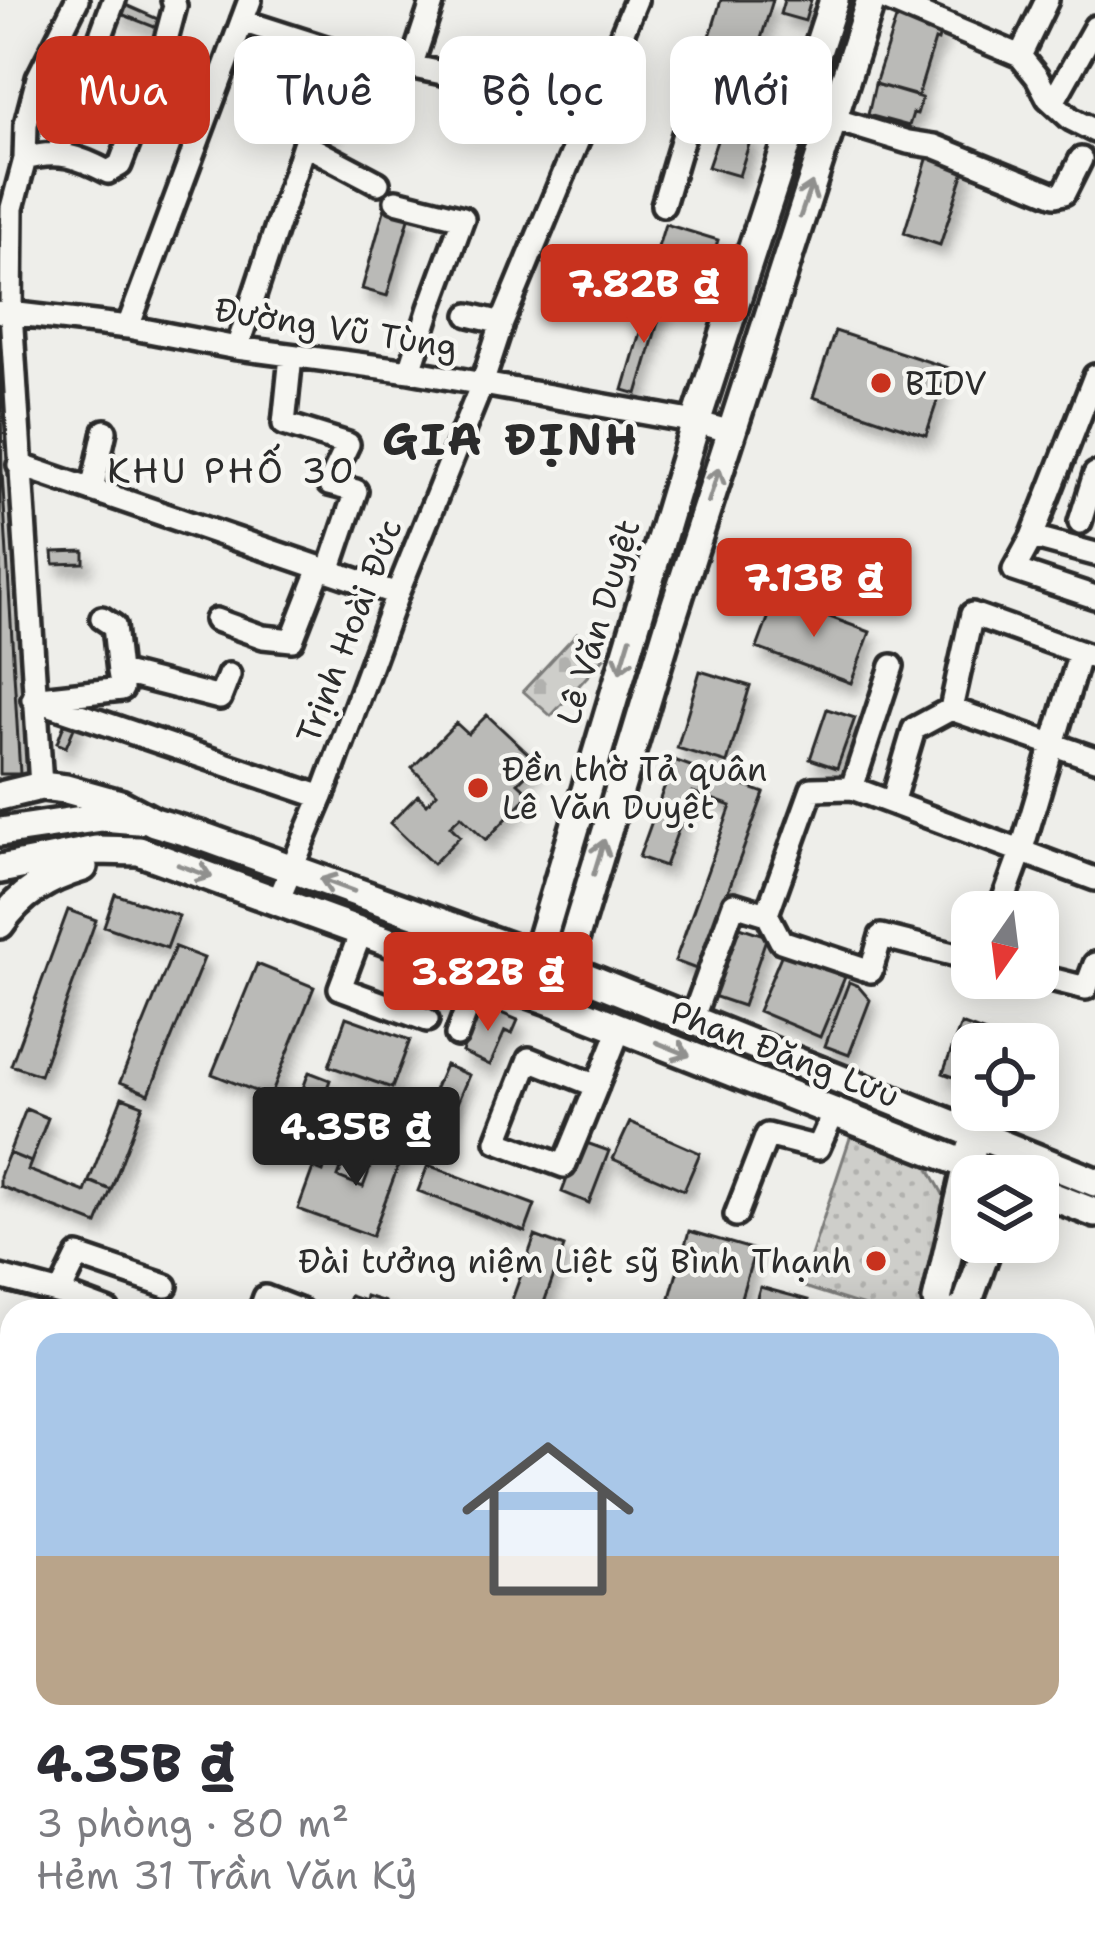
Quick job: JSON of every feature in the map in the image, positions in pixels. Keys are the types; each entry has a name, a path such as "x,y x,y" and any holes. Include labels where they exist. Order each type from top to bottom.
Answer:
{"main road":[{"name":"Lê Văn Duyệt","path":"822,36 834,0"},
{"name":"Lê Văn Duyệt","path":"554,1002 769,308 871,0"},
{"name":"Lê Văn Duyệt","path":"525,992 644,590 787,144"},
{"path":"644,590 677,600"},
{"name":"Phan Đăng Lưu","path":"0,796 41,786 120,804 154,822 536,957 975,1132 1005,1155"},
{"name":"Phan Đăng Lưu","path":"0,832 102,818 154,822"},
{"name":"Phan Đăng Lưu","path":"0,869 96,850 140,851 554,1002 951,1159"},
{"path":"0,924 38,886 61,874 140,851"},
{"path":"970,1155 975,1132"},
{"name":"Phan Đăng Lưu","path":"1059,1174 1095,1182"},
{"path":"1059,1199 1095,1213"},
{"path":"938,1299 951,1242"},
{"path":"969,1299 981,1263"}],"street":[{"path":"41,786 5,312 26,124 38,78 77,0"},
{"path":"57,155 114,0"},
{"path":"25,159 41,154 78,156 108,172 121,165 161,59 173,0"},
{"path":"415,55 433,0"},
{"name":"Trịnh Hoài Đức","path":"278,902 482,384 502,322 636,0"},
{"path":"887,0 1020,56 1052,102 1095,131"},
{"path":"1020,56 1048,0"},
{"path":"128,326 246,11 301,36"},
{"path":"1052,102 1095,27"},
{"path":"833,119 934,146 1055,195 1064,193 1081,159"},
{"path":"236,347 304,144 378,182"},
{"path":"663,205 681,144"},
{"path":"396,201 464,218 410,371"},
{"name":"Đường Vũ Tùng","path":"5,312 128,326 291,356 410,371 732,431"},
{"path":"469,315 502,322"},
{"path":"216,620 262,637 292,640 356,491 329,484 348,444 284,424 291,356"},
{"path":"1095,379 1032,537 1014,570 1095,597"},
{"path":"92,490 105,431"},
{"path":"19,465 397,595"},
{"path":"1080,522 1095,474"},
{"path":"1051,490 1086,500"},
{"path":"1032,537 1095,554"},
{"path":"950,709 972,614 1088,656 1007,891"},
{"path":"34,699 122,688 114,626 102,618"},
{"path":"852,788 892,667"},
{"path":"119,672 220,698 229,675"},
{"path":"34,699 322,797"},
{"path":"892,803 914,729 950,709 1095,759"},
{"path":"767,914 812,789 852,788 1095,879"},
{"path":"692,1020 734,904 767,914 781,941 871,971 880,936 951,954"},
{"path":"361,932 340,988 427,1020"},
{"path":"1059,981 1086,988 1095,964"},
{"path":"458,1035 479,976"},
{"path":"597,1086 529,1059 496,1141 564,1166 597,1086 620,1028"},
{"path":"736,1215 767,1135 818,1148 834,1112"},
{"path":"60,1293 78,1256 166,1286"},
{"path":"0,1277 76,1299"}],"green space":[{"path":"577,633 604,658 551,716 523,691"},
{"path":"853,1129 900,1148 928,1167 944,1196 950,1232 933,1299 842,1299 801,1286"}],"building":[{"path":"721,0 773,0 762,36 710,36"},
{"path":"784,0 811,0 805,21 780,14"},
{"path":"121,3 160,20 157,28 116,12"},
{"path":"897,16 941,29 918,96 875,84"},
{"path":"875,84 922,98 909,126 868,115"},
{"path":"716,144 749,144 739,176 708,167"},
{"path":"929,153 966,165 940,245 904,233"},
{"path":"385,207 410,215 387,296 362,289"},
{"path":"665,224 718,240 699,303 646,287"},
{"path":"650,298 664,302 637,394 623,390"},
{"name":"BIDV","path":"835,331 948,368 926,435 813,397"},
{"path":"0,334 2,471 20,774 0,774"},
{"path":"84,551 84,563 54,564 53,552"},
{"path":"776,597 870,632 851,683 757,648"},
{"path":"700,671 750,686 727,763 677,748"},
{"path":"827,709 855,718 837,768 810,759"},
{"name":"Đền thờ Tả quân Lê Văn Duyệt","path":"487,715 538,763 518,783 530,794 486,840 461,816 450,826 460,836 433,864 390,823 418,795 427,804 437,793 412,768 456,723 468,734"},
{"path":"67,717 77,721 66,747 57,743"},
{"path":"674,760 764,793 699,970 675,961 731,806 692,792 665,866 639,857"},
{"path":"115,894 179,916 167,948 104,926"},
{"path":"68,910 96,920 40,1075 11,1065"},
{"path":"737,926 767,936 743,1006 713,996"},
{"path":"175,947 204,958 149,1094 120,1082"},
{"path":"783,951 845,977 820,1037 758,1011"},
{"path":"257,964 314,987 270,1097 212,1074"},
{"path":"849,982 870,1000 849,1055 825,1046"},
{"path":"482,1005 518,1020 512,1034 505,1031 490,1065 462,1052"},
{"path":"346,1017 410,1040 392,1088 329,1066"},
{"path":"951,1051 951,1076 943,1073"},
{"path":"445,1065 469,1075 449,1122 425,1111"},
{"path":"309,1072 330,1080 311,1131 290,1124"},
{"path":"122,1097 143,1105 111,1190 89,1181"},
{"path":"26,1109 48,1118 31,1162 9,1153"},
{"path":"630,1122 700,1153 684,1190 613,1159"},
{"path":"385,1128 409,1137 372,1236 298,1209 313,1168 323,1172 326,1163 341,1169 338,1177 363,1187"},
{"path":"581,1141 609,1151 589,1203 562,1192"},
{"path":"9,1153 31,1162 28,1170 85,1192 89,1181 111,1190 97,1224 0,1186"},
{"path":"428,1165 535,1205 525,1232 418,1191"},
{"path":"689,1231 755,1250 741,1299 669,1299"},
{"path":"535,1236 564,1247 545,1299 512,1299"},
{"path":"760,1287 804,1299 756,1299"}],"place":[{"name":"BIDV","path":"881,383"},
{"name":"Đền thờ Tả quân Lê Văn Duyệt","path":"478,788"},
{"name":"Đài tưởng niệm Liệt sỹ Bình Thạnh","path":"876,1261"}],"district":[{"name":"GIA ĐỊNH","path":"511,439"},
{"name":"KHU PHỐ 30","path":"232,470"}]}
